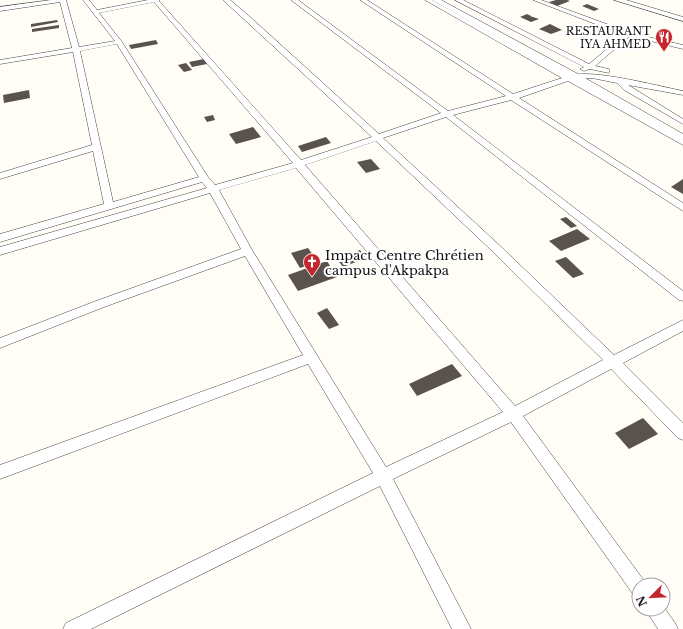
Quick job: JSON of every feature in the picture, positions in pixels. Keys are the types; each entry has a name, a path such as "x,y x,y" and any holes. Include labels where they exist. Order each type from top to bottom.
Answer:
{"street":[{"path":"0,9 62,0 76,49 109,207"},
{"path":"86,0 118,42 204,178 213,189 247,251 383,476 462,629"},
{"path":"96,12 156,0 513,414 631,577"},
{"path":"226,0 430,184 615,362 683,433"},
{"path":"294,0 447,114 683,297"},
{"path":"362,0 683,208"},
{"path":"428,0 582,75 606,84 683,128"},
{"path":"436,0 582,75 618,80 683,93"},
{"path":"448,0 582,75 683,142"},
{"path":"458,0 683,138"},
{"path":"536,0 629,34 683,47"},
{"path":"618,0 683,19"},
{"path":"0,251 299,164 447,114 513,97 582,75 629,34"},
{"path":"0,62 118,42"},
{"path":"582,75 683,88"},
{"path":"618,80 626,88 683,122"},
{"path":"606,84 683,100"},
{"path":"0,176 96,147"},
{"path":"0,238 204,178"},
{"path":"0,343 100,304 247,251"},
{"path":"72,629 383,476 513,414 683,326"},
{"path":"0,472 312,357"},
{"path":"660,617 669,629"}],"building":[{"path":"556,0 570,1 557,6 549,2"},
{"path":"587,4 599,9 594,11 582,6"},
{"path":"527,14 539,19 531,22 520,17"},
{"path":"57,20 58,22 31,27 31,24"},
{"path":"550,24 562,30 551,34 539,29"},
{"path":"59,25 59,28 32,32 32,29"},
{"path":"156,40 158,44 131,49 129,45"},
{"path":"204,59 207,64 192,67 189,62"},
{"path":"186,63 192,70 184,72 178,65"},
{"path":"29,90 30,98 4,103 3,95"},
{"path":"213,115 215,120 207,122 204,117"},
{"path":"253,127 261,137 236,144 229,134"},
{"path":"326,137 331,143 302,152 298,146"},
{"path":"371,159 380,169 366,173 357,162"},
{"path":"683,179 683,194 671,187"},
{"path":"566,217 577,226 571,228 560,219"},
{"path":"577,229 590,239 561,251 549,241"},
{"path":"308,248 318,262 300,268 291,253"},
{"path":"360,250 366,258 343,267 337,259"},
{"path":"566,257 584,274 573,278 555,261"},
{"path":"327,261 337,277 298,291 288,275"},
{"path":"327,308 339,325 329,329 317,313"},
{"path":"452,364 462,376 417,396 409,384"},
{"path":"643,418 658,434 629,449 615,433"}],"place":[{"name":"RESTAURANT IYA AHMED","path":"664,52"},
{"name":"Impact Centre Chrétien campus d'Akpakpa","path":"312,277"}]}
